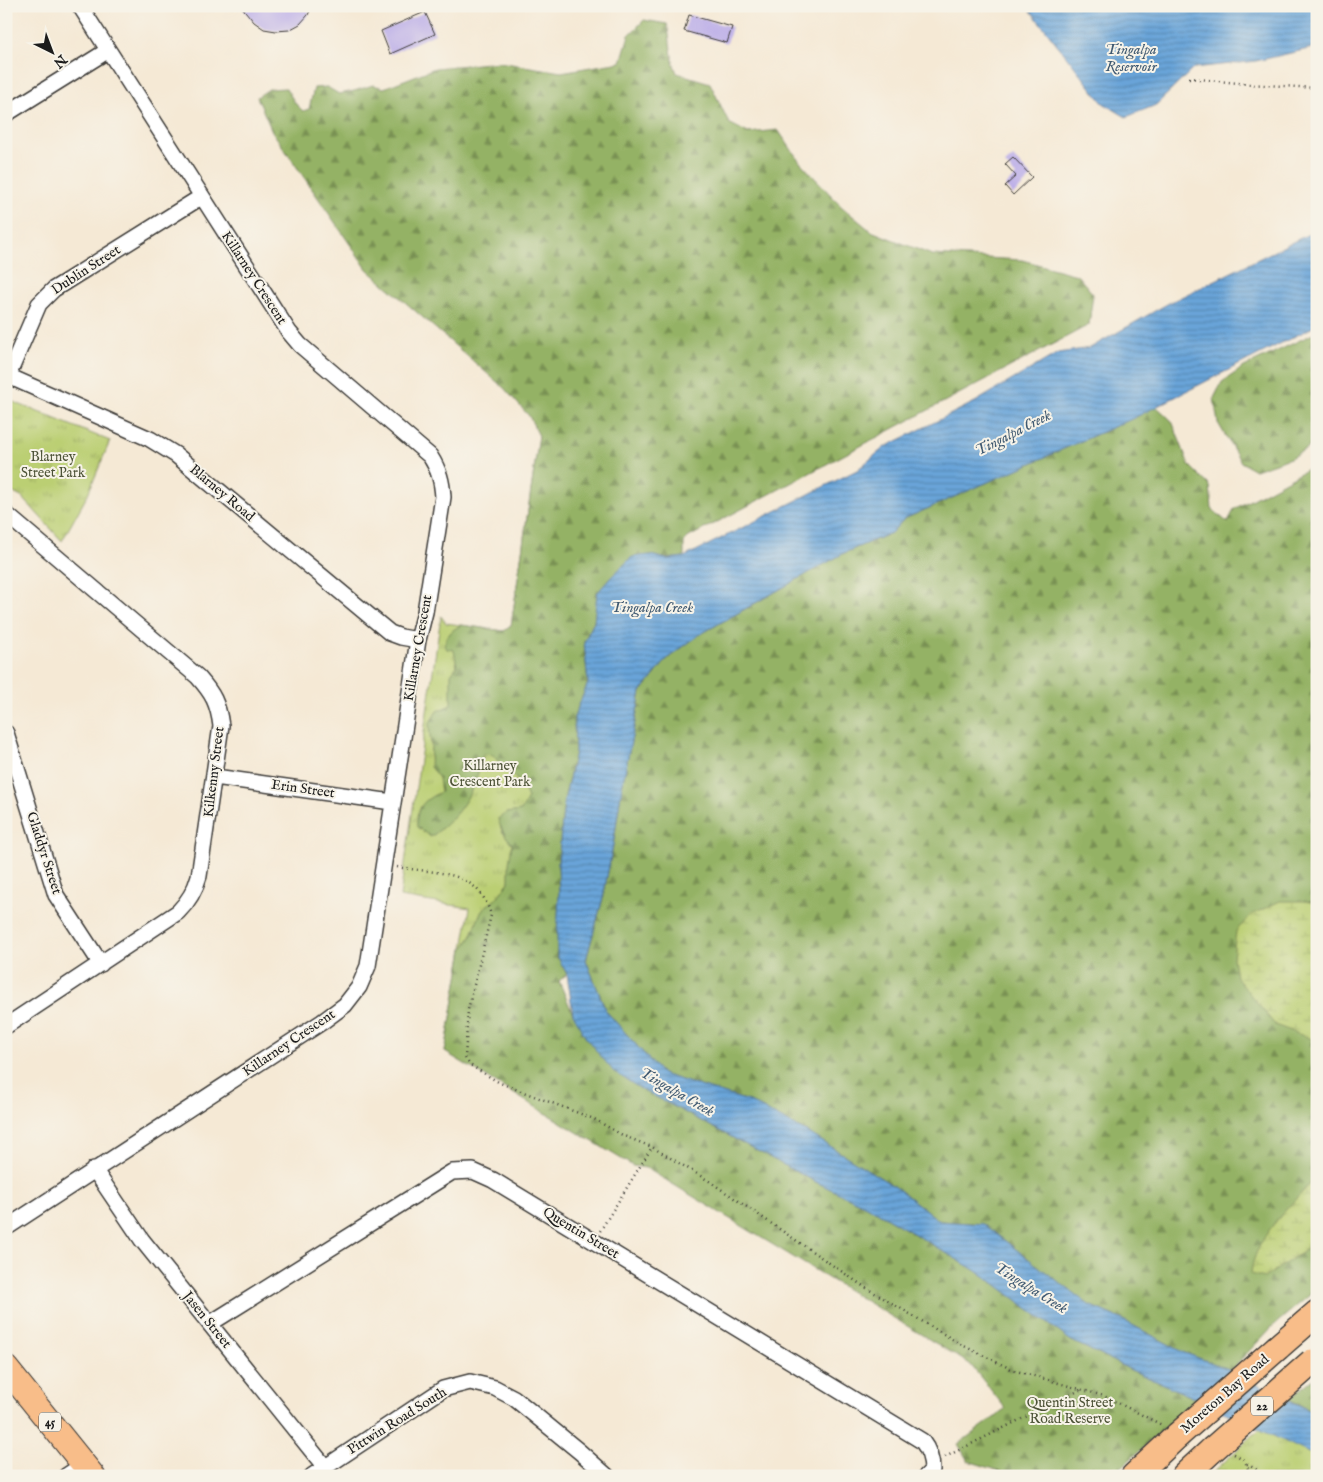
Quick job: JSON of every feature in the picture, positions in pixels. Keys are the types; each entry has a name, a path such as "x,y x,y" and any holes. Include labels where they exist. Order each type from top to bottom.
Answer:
{"highway":[{"name":"Moreton Bay Road","path":"1134,1476 1170,1430 1278,1347 1317,1313"},
{"name":"22","path":"1184,1476 1222,1452 1314,1360"}],"main road":[{"name":"45","path":"6,1368 81,1472"}],"street":[{"name":"Killarney Crescent","path":"6,1228 322,1022 345,1005 359,987 368,966 392,802 443,497 442,479 430,456 300,345 289,332 80,6"},
{"path":"6,114 108,51"},
{"name":"Dublin Street","path":"7,376 39,304 54,290 201,197"},
{"name":"Blarney Road","path":"7,376 150,440 176,455 390,633 418,640"},
{"name":"Kilkenny Street","path":"6,514 198,676 212,692 222,726 199,876 192,897 178,912 6,1026"},
{"name":"Gladdyr Street","path":"6,733 56,895 101,964"},
{"name":"Erin Street","path":"214,777 392,802"},
{"name":"Jasen Street","path":"94,1169 142,1240 325,1467"},
{"name":"Quentin Street","path":"211,1324 452,1172 473,1171 493,1180 922,1441 929,1451 930,1469"},
{"name":"Pittwin Road South","path":"312,1476 443,1389 470,1382 495,1388 514,1398 607,1476"}],"path":[{"path":"1189,78 1317,88"},
{"path":"383,864 460,877 473,884 487,901 491,915 468,1010 465,1058 470,1065 500,1083 594,1119 624,1136 652,1147 709,1181 862,1286 962,1345 1013,1370 1104,1396 1170,1430"},
{"path":"594,1241 652,1147"},
{"path":"930,1469 1082,1389"},
{"path":"6,1424 14,1418"},
{"path":"1222,1452 1240,1457 1247,1464 1267,1476"},
{"path":"1247,1464 1249,1476"}],"green space":[{"name":"Quentin Street Road Reserve","path":"644,20 667,24 677,73 710,83 729,123 748,133 778,130 800,162 842,207 871,231 932,255 1022,260 1077,275 1093,294 1089,325 689,537 684,541 684,557 667,559 650,555 611,577 598,593 594,622 584,642 588,683 574,717 575,752 564,801 558,863 557,956 567,974 559,981 573,1014 641,1089 814,1181 870,1208 923,1239 986,1277 1070,1340 1131,1370 1197,1399 1112,1476 1008,1476 1007,1473 968,1461 958,1444 1006,1409 970,1364 646,1168 633,1166 445,1052 463,949 471,937 480,914 485,907 496,899 509,882 512,844 502,831 498,819 506,813 521,811 528,798 522,783 505,770 493,755 483,754 471,791 451,819 431,837 417,827 419,809 426,801 441,792 439,778 430,767 429,724 437,711 451,705 451,674 457,666 454,650 447,649 444,645 450,633 462,625 504,631 511,626 539,436 529,416 504,388 367,269 272,131 257,97 269,89 286,88 295,103 303,111 309,109 314,88 327,87 339,94 373,85 384,88 435,68 499,62 561,72 621,62 629,35"},
{"path":"1317,332 1317,443 1290,458 1255,470 1241,462 1218,423 1214,398 1222,382 1244,367"},
{"name":"Blarney Street Park","path":"6,399 110,441 87,496 62,541 23,498 6,489"},
{"path":"1156,406 1172,421 1189,465 1210,486 1212,509 1228,523 1234,509 1317,464 1317,903 1304,901 1313,1040 1317,1041 1317,1179 1275,1222 1251,1274 1265,1277 1317,1242 1317,1289 1273,1326 1231,1370 1185,1353 1121,1319 1089,1305 983,1224 940,1221 897,1188 812,1135 748,1101 662,1074 606,1011 586,960 603,898 641,692 668,658 699,635 844,553 891,533 904,519 1134,418"},
{"name":"Killarney Crescent Park","path":"539,436 567,727 445,1052 470,908 400,897 441,616 446,623 504,631 511,626"},
{"path":"1280,901 1317,903 1317,1041 1275,1025 1236,977 1233,958 1236,931 1251,915"},
{"path":"1317,1179 1317,1242 1264,1278 1251,1274 1259,1248 1274,1224 1312,1182"},
{"path":"1317,1375 1317,1414 1289,1399"},
{"path":"1274,1416 1317,1438 1317,1476 1209,1476"}],"water":[{"name":"Tingalpa Reservoir","path":"1027,6 1317,6 1317,47 1256,61 1194,68 1156,105 1126,117 1103,103"},
{"name":"Tingalpa Creek","path":"1317,230 1317,325 1134,418 904,519 891,533 844,553 699,635 668,658 641,692 603,898 586,960 606,1011 662,1074 748,1101 812,1135 897,1188 940,1221 983,1224 1089,1305 1121,1319 1185,1353 1226,1368 1317,1414 1317,1457 1070,1340 986,1277 923,1239 870,1208 814,1181 641,1089 614,1072 586,1038 573,1014 567,974 557,956 557,935 558,863 564,801 575,752 574,717 588,683 584,642 594,622 597,593 632,557 650,555 667,559 684,557 857,470 885,447 975,402 1058,353 1090,348 1169,303"}],"building":[{"path":"241,6 312,6 308,15 300,24 289,30 276,31 264,29 254,22"},
{"path":"425,12 435,34 390,54 381,31"},
{"path":"689,15 732,27 727,43 684,31"},
{"path":"1013,157 1032,177 1013,195 1005,186 1016,176 1005,164"}]}
